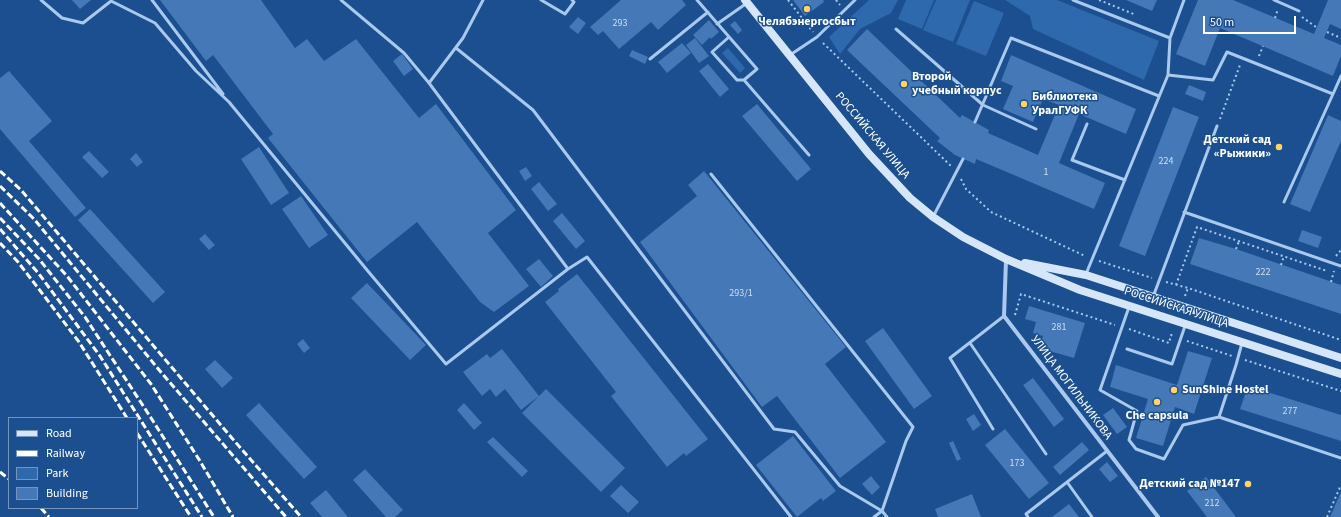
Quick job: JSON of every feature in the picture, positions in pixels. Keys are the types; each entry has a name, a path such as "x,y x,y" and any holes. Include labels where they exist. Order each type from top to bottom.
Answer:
{"main road":[{"name":"РОССИЙСКАЯ УЛИЦА","path":"746,1 869,154 910,198 933,217 963,237 1006,259 1080,290 1341,374"},
{"name":"РОССИЙСКАЯ УЛИЦА","path":"1006,259 1086,275 1341,358"}],"street":[{"path":"1004,316 1006,259"},
{"name":"УЛИЦА МОГИЛЬНИКОВА","path":"1004,316 1158,517"}],"lane":[{"path":"41,0 62,18 83,23 111,1 155,23 196,71 229,102"},
{"path":"152,0 229,102 446,364 568,269 587,257 791,517"},
{"path":"341,0 404,53 429,83 568,269"},
{"path":"429,83 463,38 483,0"},
{"path":"541,0 565,14 574,2 572,0"},
{"path":"697,0 708,12 757,70 744,80 737,80 712,52 729,37"},
{"path":"790,55 817,37 855,0"},
{"path":"1073,0 1170,38"},
{"path":"1086,275 1168,75 1170,38 1184,0"},
{"path":"1274,0 1299,11"},
{"path":"718,24 746,1"},
{"path":"650,59 708,12"},
{"path":"896,28 983,105 1036,129"},
{"path":"975,122 1011,38 1159,96"},
{"path":"456,48 533,110 774,429 795,432 840,486 882,511 887,517"},
{"path":"1168,75 1213,80 1228,52 1334,94"},
{"path":"1284,202 1341,76"},
{"path":"744,80 809,155"},
{"path":"1087,124 1072,160 1125,180"},
{"path":"1153,296 1217,126"},
{"path":"933,217 956,171 964,159"},
{"path":"711,174 913,427 906,441 882,511 874,517"},
{"path":"1184,212 1341,266"},
{"path":"1129,306 1100,390 1137,411 1129,440 1136,449 1164,459 1184,425 1219,417 1341,458"},
{"path":"993,429 950,358 1004,316"},
{"path":"1127,349 1172,364 1186,324"},
{"path":"1219,417 1236,366 1242,342"},
{"path":"970,343 1046,454"},
{"path":"1028,517 1026,514 1107,451"},
{"path":"1067,482 1092,517"}],"path":[{"path":"788,0 817,37 956,171 966,189 991,212 1092,259 1176,285 1341,340"},
{"path":"1327,32 1341,38"},
{"path":"1256,64 1263,46"},
{"path":"1217,126 1242,58"},
{"path":"1176,285 1197,227 1334,273"},
{"path":"1282,265 1286,247"},
{"path":"1341,250 1341,253"},
{"path":"1331,282 1336,265"},
{"path":"1327,517 1341,485"}],"green space":[{"path":"869,0 898,0 891,13 860,29 840,54 829,37"},
{"path":"906,0 934,0 922,29 898,19"},
{"path":"936,0 970,0 953,42 923,30"},
{"path":"1005,0 1057,0 1159,41 1144,80 1033,29 1030,16"},
{"path":"974,1 1004,13 986,56 956,44"},
{"path":"728,48 745,68 740,73 722,53"}],"building":[{"path":"72,0 91,0 80,9"},
{"path":"160,0 261,0 295,48 307,39 324,61 356,39 419,118 436,104 516,210 488,233 529,286 494,312 480,302 417,222 367,262 268,138 273,134 213,55 206,61"},
{"path":"621,0 682,0 686,5 658,30 651,22 619,49 603,31 598,35 590,27"},
{"name":"Челябэнергосбыт","path":"793,0 823,0 824,2 805,16"},
{"path":"1126,0 1157,0 1152,11"},
{"path":"1198,0 1233,0 1314,34 1328,0 1341,0 1341,29 1330,24 1324,38 1341,45 1341,56 1333,76 1220,28 1205,66 1176,54"},
{"path":"578,17 586,23 578,34 569,27"},
{"path":"709,20 719,32 711,39 710,37 702,45 693,35"},
{"path":"735,21 742,30 738,34 730,25"},
{"path":"867,29 960,118 962,115 989,130 988,133 1038,155 1059,105 1043,99 1033,122 1003,109 1013,86 1001,81 1011,55 1136,109 1126,134 1079,114 1059,163 1105,183 1094,209 976,159 975,164 955,155 937,141 940,138 847,50"},
{"path":"695,38 709,56 699,63 686,45"},
{"path":"682,43 691,53 667,73 658,62"},
{"path":"632,50 648,57 645,64 629,56"},
{"path":"402,54 413,69 404,76 393,61"},
{"path":"708,64 729,89 720,97 699,71"},
{"path":"9,71 52,121 29,141 86,208 75,217 0,129 0,78"},
{"path":"1189,85 1206,92 1203,101 1185,94"},
{"path":"757,104 811,169 797,181 742,116"},
{"path":"1173,107 1199,117 1145,256 1119,246"},
{"path":"1328,115 1341,121 1341,141 1310,212 1290,204"},
{"path":"259,147 289,193 271,205 241,159"},
{"path":"89,151 109,172 102,178 82,157"},
{"path":"136,153 143,162 137,167 130,159"},
{"path":"526,167 532,176 525,181 519,171"},
{"path":"704,171 846,347 825,364 886,442 840,478 777,396 762,407 640,242 697,196 688,185"},
{"path":"539,182 557,204 548,211 531,189"},
{"path":"301,196 328,235 309,248 282,209"},
{"path":"90,209 165,292 153,303 78,220"},
{"path":"562,213 585,241 576,249 553,221"},
{"path":"1302,230 1322,237 1318,248 1298,241"},
{"path":"205,234 215,245 209,250 199,239"},
{"path":"1199,238 1341,285 1341,314 1190,264"},
{"path":"539,259 553,276 541,287 526,269"},
{"path":"577,274 708,439 686,456 684,453 667,467 611,396 616,392 545,302 559,291 558,289"},
{"path":"367,283 426,345 410,360 351,298"},
{"path":"1029,306 1085,323 1074,358 1039,348 1043,336 1033,333 1036,322 1025,319"},
{"path":"883,328 932,396 914,409 865,341"},
{"path":"303,339 310,348 304,353 297,344"},
{"path":"502,349 539,396 521,410 505,389 496,397 490,389 482,396 463,372 487,354 490,358"},
{"path":"1188,351 1212,358 1194,414 1175,407 1163,446 1136,438 1148,399 1110,387 1116,365 1177,385"},
{"path":"215,360 233,378 222,388 205,369"},
{"path":"1033,378 1064,419 1054,427 1023,385"},
{"path":"1248,386 1341,415 1341,441 1240,409"},
{"path":"546,389 625,468 601,492 522,413"},
{"path":"259,403 317,467 304,479 246,415"},
{"path":"464,403 482,423 474,430 457,410"},
{"path":"1113,408 1127,427 1117,434 1103,415"},
{"path":"974,414 981,425 973,431 966,419"},
{"path":"1005,429 1049,483 1029,499 985,445"},
{"path":"793,436 836,491 823,501 821,498 797,517 756,465"},
{"path":"493,437 528,471 522,477 487,442"},
{"path":"953,441 961,459 957,461 949,443"},
{"path":"1082,442 1089,450 1060,475 1053,467"},
{"path":"1107,462 1118,476 1110,482 1099,469"},
{"path":"365,469 403,510 395,517 386,517 353,480"},
{"path":"871,476 880,487 872,495 862,484"},
{"path":"1206,477 1236,517 1207,517 1187,491"},
{"path":"621,485 639,502 628,513 610,496"},
{"path":"326,490 348,517 322,517 310,503"},
{"path":"1341,492 1341,517 1330,517"},
{"path":"972,494 981,517 938,517 935,509"},
{"path":"1069,504 1079,517 1052,517"}],"railway":[{"path":"0,171 21,190 301,517"},
{"path":"0,186 34,219 160,371 286,517"},
{"path":"0,203 67,276 151,384 200,461 233,517"},
{"path":"0,218 39,259 85,317 214,517"},
{"path":"0,229 39,274 100,356 202,517"},
{"path":"0,243 18,262 79,342 126,417"},
{"path":"138,435 191,517"},
{"path":"0,472 8,478"},
{"path":"42,509 49,517"}],"place":[{"name":"Челябэнергосбыт","path":"807,9"},
{"name":"Второй учебный корпус","path":"904,84"},
{"name":"Библиотека УралГУФК","path":"1024,104"},
{"name":"Детский сад «Рыжики»","path":"1279,147"},
{"name":"SunShine Hostel","path":"1174,390"},
{"name":"Che capsula","path":"1157,402"},
{"name":"Детский сад №147","path":"1248,484"}]}
